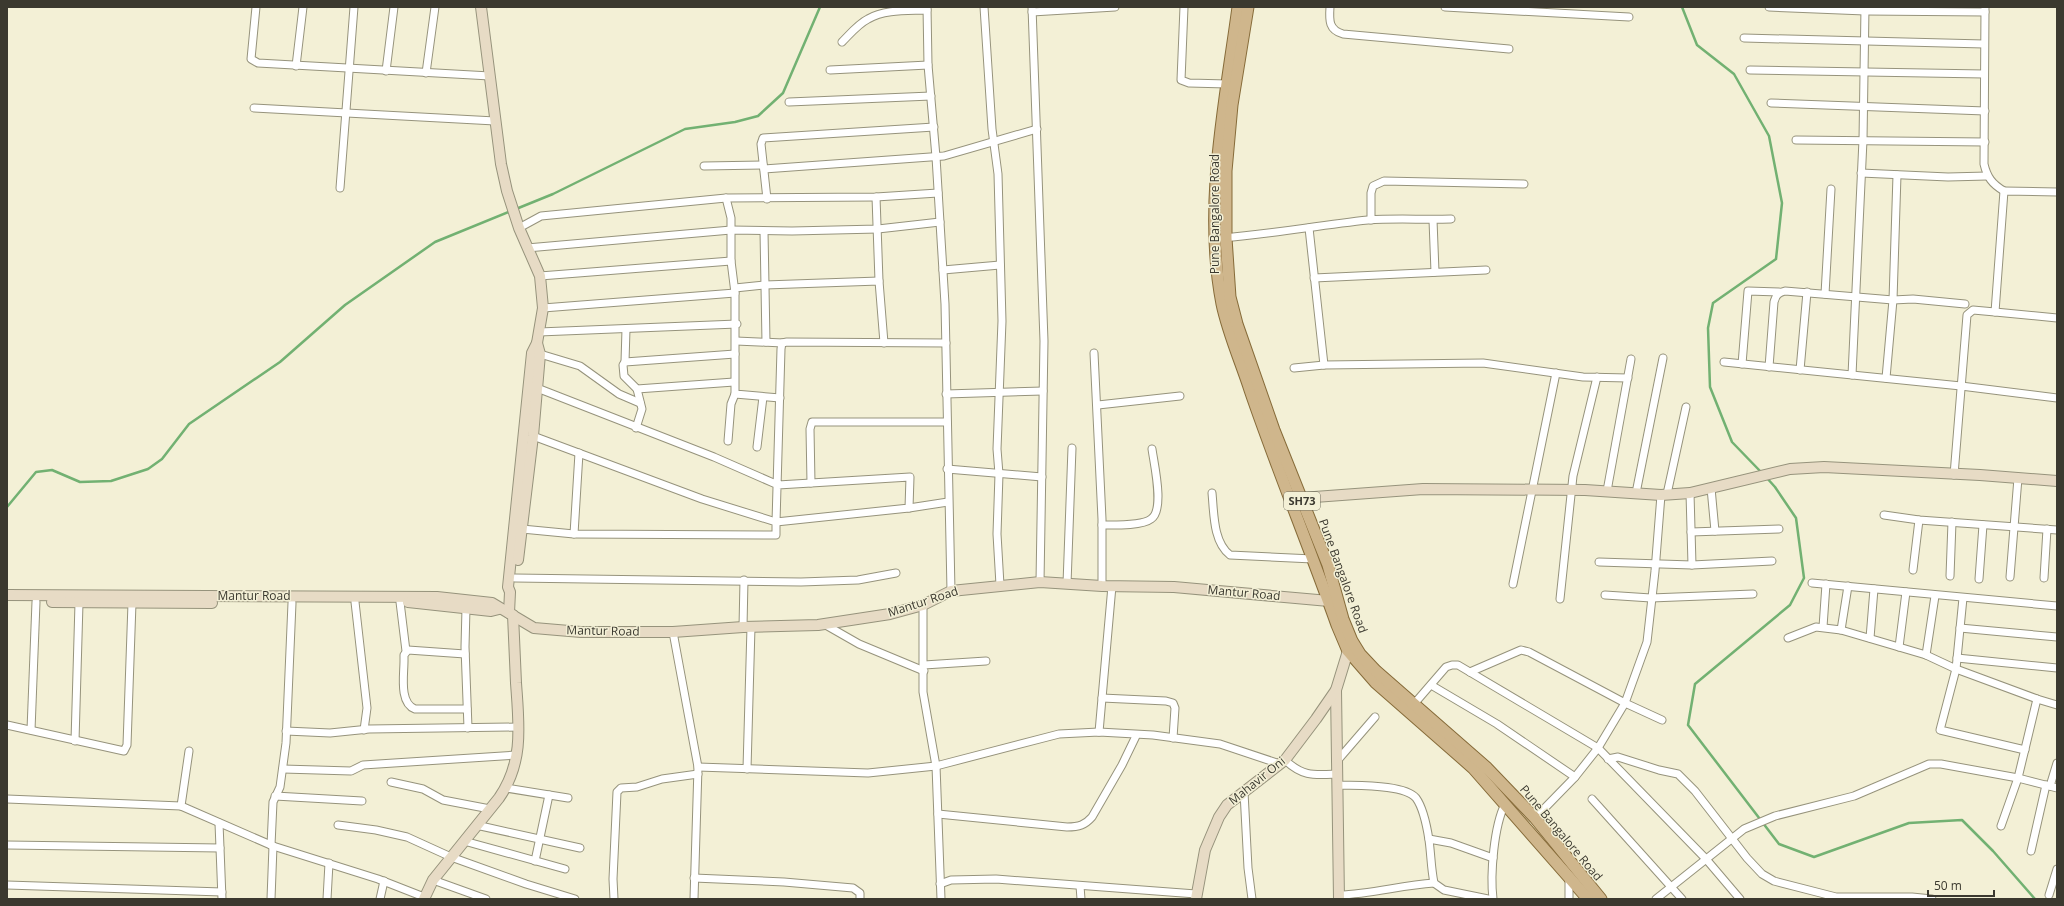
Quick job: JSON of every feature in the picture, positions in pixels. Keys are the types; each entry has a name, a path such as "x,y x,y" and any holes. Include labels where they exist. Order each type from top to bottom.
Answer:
{"main road":[{"name":"Pune Bangalore Road","path":"1238,7 1232,105 1217,177 1221,238 1222,305 1297,500 1328,565 1343,619 1352,641 1365,660 1394,692 1473,768 1588,899"},
{"name":"Pune Bangalore Road","path":"1224,145 1227,84 1234,64 1248,7"},
{"name":"Pune Bangalore Road","path":"1297,500 1313,559 1348,651 1374,682 1414,704 1487,768 1535,818 1601,899"}],"street":[{"path":"256,7 250,59 258,64 490,76"},
{"path":"296,66 303,7"},
{"path":"340,188 348,113 349,69 354,7"},
{"path":"386,71 394,7"},
{"path":"426,73 435,7"},
{"path":"481,7 501,164 507,191 519,226 540,276 543,308 538,343 540,354 533,436 514,588 510,592"},
{"path":"984,7 993,142 998,174 1002,321 997,449 999,474 997,534 1000,585"},
{"path":"1040,582 1044,341 1032,9 1116,7"},
{"path":"1184,7 1181,80 1189,83 1227,84"},
{"path":"1330,7 1331,26 1335,32 1343,34 1509,49"},
{"path":"1446,7 1629,17"},
{"path":"1769,7 1985,10 1984,164 1987,176 1995,185 2004,190 2057,192"},
{"path":"842,42 863,22 878,15 928,8 928,65 936,157 946,342 947,469 951,591"},
{"path":"1852,375 1863,140 1862,73 1865,41 1865,9"},
{"path":"1744,38 1984,44"},
{"path":"830,70 928,65"},
{"path":"1750,70 1984,74"},
{"path":"789,102 931,96"},
{"path":"1771,104 1985,111"},
{"path":"254,108 495,121"},
{"path":"766,199 762,141 766,137 934,127"},
{"path":"704,166 763,167 936,157 1037,129"},
{"path":"1796,140 1985,142"},
{"path":"1861,173 1987,176"},
{"path":"1886,378 1893,300 1897,175"},
{"path":"1371,220 1371,192 1373,186 1384,181 1524,184"},
{"path":"1825,294 1831,189"},
{"path":"1995,312 2004,190"},
{"path":"519,226 541,216 726,198 766,199 876,197 938,193"},
{"path":"876,197 879,281 884,343"},
{"path":"726,198 731,218 732,261 737,324 734,382 735,394 732,404 728,441"},
{"path":"1221,238 1262,235 1371,220 1451,219"},
{"path":"1432,220 1435,272"},
{"path":"527,248 731,230 764,231 878,229 940,222"},
{"path":"1309,228 1324,365"},
{"path":"764,231 766,342"},
{"path":"540,276 732,261"},
{"path":"943,270 1000,265"},
{"path":"1314,278 1486,270"},
{"path":"543,308 735,291 765,285 879,281"},
{"path":"1742,364 1748,290 1807,292 1893,300 1913,299 1965,304"},
{"path":"1769,367 1774,302 1775,297 1779,292"},
{"path":"1800,370 1807,292"},
{"path":"1954,475 1967,315 1972,310 2057,318"},
{"path":"539,332 626,330 737,324"},
{"path":"626,330 625,362 623,365 624,376 637,389 642,409 636,428"},
{"path":"736,341 783,343 946,342"},
{"path":"7,799 181,806 272,845 384,881 424,898 433,880 506,788 515,768 519,727 510,592 508,587 532,353 538,343"},
{"path":"522,529 574,534 776,535 781,349 783,343"},
{"path":"1094,353 1098,405 1102,525 1107,586 1099,732"},
{"path":"540,354 580,366 619,394 640,403"},
{"path":"625,362 735,354"},
{"path":"1636,493 1663,358"},
{"path":"1607,491 1632,359"},
{"path":"1724,362 1961,386 2057,398"},
{"path":"1294,368 1324,365 1483,363 1556,373 1628,378"},
{"path":"1513,584 1556,373"},
{"path":"1560,599 1570,491 1597,377"},
{"path":"637,389 734,382"},
{"path":"537,388 636,428 714,457 778,485 910,477 909,508"},
{"path":"946,394 1043,390"},
{"path":"735,394 780,398"},
{"path":"1098,405 1180,396"},
{"path":"757,447 763,397"},
{"path":"1535,818 1575,777 1598,748 1625,703 1647,642 1664,494 1686,407"},
{"path":"811,483 810,429 812,422 947,422"},
{"path":"533,436 702,500 776,522 909,508 948,502"},
{"path":"1067,584 1072,448"},
{"path":"1102,525 1143,522 1151,519 1156,513 1158,489 1152,449"},
{"path":"574,534 579,453"},
{"path":"1297,500 1423,489 1607,491 1664,494 1690,493 1790,469 1824,467 2057,481"},
{"path":"947,469 1042,477"},
{"path":"2010,577 2018,478"},
{"path":"1711,488 1715,531"},
{"path":"1212,493 1218,537 1221,546 1230,555 1313,559"},
{"path":"1690,493 1692,565"},
{"path":"1884,515 1919,520 2057,530"},
{"path":"1913,570 1919,520"},
{"path":"1950,576 1952,522"},
{"path":"1979,579 1983,525"},
{"path":"1691,532 1779,529"},
{"path":"2044,578 2047,529"},
{"path":"1599,562 1656,566 1772,561"},
{"path":"515,578 744,580 801,582 858,580 896,573"},
{"path":"744,580 747,627 747,769"},
{"name":"Mantur Road","path":"7,595 416,596 492,603 499,609 511,614 534,628 581,632 673,632 824,624 890,614 923,605 951,591 1040,582 1107,586 1174,587 1328,601"},
{"path":"1812,583 1935,596 2057,606"},
{"path":"1823,627 1826,584"},
{"path":"1842,630 1848,586"},
{"path":"1870,638 1874,589"},
{"path":"1899,647 1906,592"},
{"path":"1605,595 1651,598 1753,594"},
{"path":"1926,655 1935,596"},
{"path":"1963,598 1956,670 1940,730 2024,750"},
{"name":"Mantur Road","path":"7,600 79,603 400,602 492,611 499,609"},
{"path":"31,730 36,602"},
{"path":"355,602 367,708 364,730"},
{"path":"400,602 406,652 404,661 405,696 411,708 419,710 467,709"},
{"path":"75,741 79,603"},
{"path":"7,724 121,752 126,748 132,603"},
{"path":"271,899 273,802 280,787 283,769 292,603"},
{"path":"923,605 924,692 936,766 940,884 942,899"},
{"path":"466,608 465,654 468,728"},
{"path":"824,624 859,644 924,668 986,661"},
{"path":"1788,638 1807,630 1823,627 1842,630 1926,655 1956,670 2038,700 2057,705"},
{"path":"1960,628 2057,637"},
{"path":"673,632 698,771 694,899"},
{"path":"406,652 412,649 465,654"},
{"path":"1470,672 1521,650 1529,652 1625,703 1662,720"},
{"name":"Mahavir Oni","path":"1196,897 1205,850 1212,830 1227,805 1282,762 1316,719 1336,690 1348,651"},
{"path":"1957,658 2057,668"},
{"path":"1414,704 1446,667 1458,665 1598,748 1706,859 1740,899"},
{"path":"1431,685 1497,724 1575,777"},
{"path":"1336,690 1339,897 1367,894 1408,885 1434,883 1444,890 1488,899"},
{"path":"1102,698 1160,700 1173,703 1175,708 1173,738"},
{"path":"2000,826 2018,778 2038,700"},
{"path":"1337,761 1375,717"},
{"path":"286,731 330,733 364,730 519,727"},
{"path":"614,899 613,879 617,792 621,788 637,787 662,779 698,771 747,769 868,773 936,766 1059,734 1099,732 1173,738 1220,744 1282,762 1304,773 1408,792 1415,797 1421,807 1429,839 1434,883"},
{"path":"938,814 1068,827 1078,827 1086,824 1092,817 1136,736"},
{"path":"181,806 189,751"},
{"path":"283,769 351,770 363,765 517,756"},
{"path":"1608,759 1618,757 1659,770 1678,774 1695,791 1732,839 1762,874 1774,881 1836,897 1912,897 1932,899"},
{"path":"2031,851 2057,763"},
{"path":"1656,899 1744,829 1775,816 1854,796 1929,764 1942,764 2018,778 2051,786"},
{"path":"391,782 423,789 443,800 490,809"},
{"path":"506,788 568,798"},
{"path":"1244,792 1248,868 1252,899"},
{"path":"535,861 549,795"},
{"path":"275,796 362,801"},
{"path":"1592,799 1682,899"},
{"path":"1493,899 1493,858 1502,811 1505,804"},
{"path":"7,885 222,895 220,823"},
{"path":"476,824 580,848"},
{"path":"338,825 376,830 406,837 451,857 526,884 575,899"},
{"path":"1429,839 1451,843 1493,858"},
{"path":"464,841 565,869"},
{"path":"7,845 220,848"},
{"path":"327,899 328,864"},
{"path":"2049,895 2057,871"},
{"path":"1569,877 1569,899"},
{"path":"694,878 784,882 853,888 860,893 860,899"},
{"path":"940,884 951,880 996,879 1196,897"},
{"path":"433,880 486,899"},
{"path":"380,899 384,881"},
{"path":"1080,886 1081,899"}],"waterway":[{"path":"516,209 553,194 685,129 735,122 758,116 783,93 820,7"},
{"path":"1682,7 1697,45 1734,74 1769,136 1782,203 1776,259 1713,303 1708,328 1710,387 1732,442 1761,472"},
{"path":"7,507 36,472 52,470 80,482 111,481 148,469 162,459 189,424 280,362 345,305 435,242 511,211"},
{"path":"1766,477 1775,487 1796,518 1804,578 1790,605 1695,684 1688,725 1779,844 1814,857 1909,823 1962,820 1993,851 2035,899"}]}
